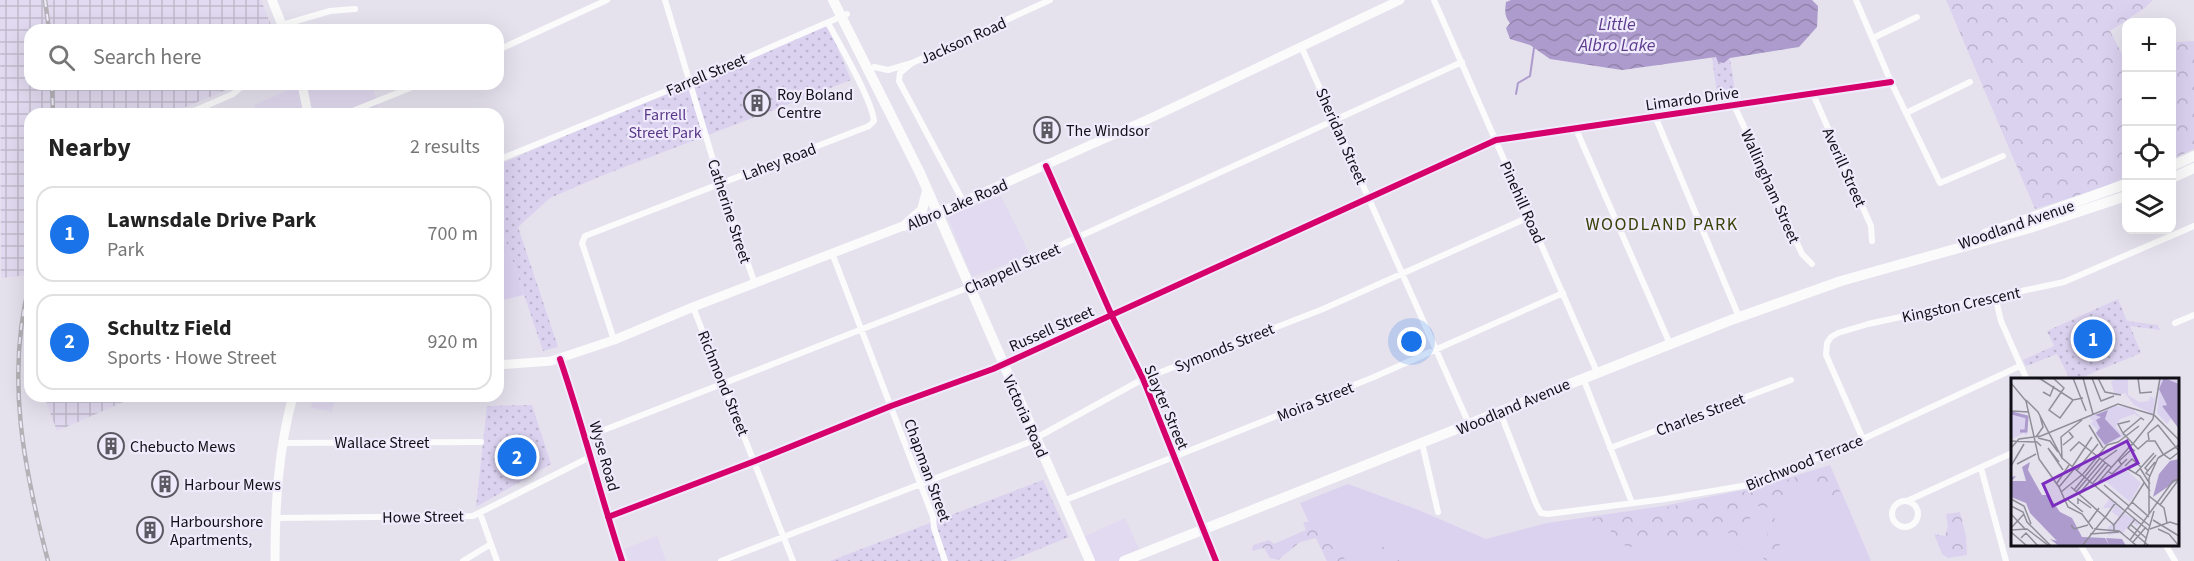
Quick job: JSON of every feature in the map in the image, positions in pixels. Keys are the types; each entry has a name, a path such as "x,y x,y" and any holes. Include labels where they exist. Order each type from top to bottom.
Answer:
{"main road":[{"path":"272,0 281,24"},
{"name":"Victoria Road","path":"833,0 845,15 874,67 908,135 927,191 1090,561"},
{"name":"Victoria Road","path":"840,0 920,173"},
{"name":"Albro Lake Road","path":"504,365 543,362 614,340 693,307 937,213 1234,80 1400,0"},
{"path":"303,90 307,108"},
{"path":"2176,164 2194,156"},
{"path":"2176,176 2194,168"},
{"name":"Woodland Avenue","path":"1905,262 2122,186"},
{"path":"904,226 922,210 927,191"},
{"name":"Woodland Avenue","path":"1124,561 1739,317 1841,281 2030,228 2122,198"},
{"name":"Wyse Road","path":"560,358 592,456 622,561"},
{"path":"275,561 275,518 283,442 291,402"}],"street":[{"path":"504,47 607,0"},
{"name":"Catherine Street","path":"665,0 720,183 755,284"},
{"name":"Jackson Road","path":"874,67 888,70 912,63 1050,0"},
{"name":"Pinehill Road","path":"1434,0 1597,372"},
{"path":"1856,0 1940,183 2002,156"},
{"path":"290,24 298,19 330,11 355,9"},
{"name":"Farrell Street","path":"504,158 845,15"},
{"path":"1873,38 1917,17"},
{"name":"Lahey Road","path":"614,340 582,243 585,236 869,126 874,121 860,84 828,23"},
{"name":"Sheridan Street","path":"1301,46 1469,424"},
{"name":"Chappell Street","path":"586,437 725,385 970,287 1462,62"},
{"path":"912,63 900,73 899,81 963,201"},
{"name":"Limardo Drive","path":"1496,140 1892,82"},
{"path":"1906,113 1971,82"},
{"path":"201,108 238,90"},
{"path":"360,108 405,90"},
{"name":"Averill Street","path":"1813,94 1871,226 1872,241"},
{"name":"Wallingham Street","path":"1734,105 1802,254 1812,264"},
{"path":"1655,117 1739,317"},
{"path":"1576,129 1670,344"},
{"name":"Russell Street","path":"608,518 1003,364 1496,140"},
{"name":"Slayter Street","path":"1046,166 1112,316 1143,379 1216,561"},
{"name":"Symonds Street","path":"721,561 1035,439 1143,379 1323,309 1529,217"},
{"name":"Kingston Crescent","path":"1863,439 1826,355 1825,347 1831,337 1868,324 2072,279 2194,226"},
{"name":"Chapman Street","path":"832,253 933,517 934,528 945,561"},
{"name":"Moira Street","path":"1063,501 1437,350 1563,293"},
{"path":"1995,296 2001,321 2026,378"},
{"name":"Richmond Street","path":"693,307 794,561"},
{"path":"2175,323 2194,315"},
{"name":"Birchwood Terrace","path":"1500,412 1539,511 1547,514 1632,504 1747,486 1863,439 2020,366"},
{"path":"1583,377 1632,504"},
{"name":"Charles Street","path":"1610,448 1791,380"},
{"name":"Wallace Street","path":"283,442 481,442"},
{"path":"1422,443 1438,512"},
{"path":"1907,501 1914,506 1917,514 1912,525 1904,526 1896,523 1892,512 1899,503 2011,454"},
{"name":"Howe Street","path":"275,518 474,516 592,456"},
{"path":"1981,468 2006,561"},
{"path":"480,513 497,561"},
{"path":"463,561 491,544"},
{"path":"2081,546 2090,561"},
{"path":"2166,546 2175,561"}],"shaded area":[{"path":"0,0 261,0 271,24 24,24 24,90 226,90 183,108 24,108 24,276 1,278"},
{"path":"288,90 373,90 379,106 374,108 255,108 254,105"},
{"path":"1001,196 1030,255 972,277 947,216"},
{"path":"46,402 123,402 57,431"},
{"path":"312,402 334,402 332,412 311,408"},
{"path":"1125,518 1141,553 1125,561 1092,561 1081,538"},
{"path":"657,536 666,561 629,561 624,549"}],"green space":[{"path":"1946,0 2153,0 2130,18 2122,18 2122,23 2110,31 2122,54 2122,179 2101,188 2035,209"},
{"name":"Farrell Street Park","path":"828,25 851,80 601,176 550,198 518,227 558,347 543,351 504,235 504,162 684,84"},
{"path":"2194,41 2194,149 2176,157 2176,43"},
{"path":"1717,57 1724,63 1730,59 1736,97 1718,100 1712,58"},
{"path":"504,235 524,295 504,300"},
{"path":"2118,299 2127,321 2158,325 2160,330 2130,326 2141,353 2080,378 2069,378 2057,354 2026,366 2023,360 2054,346 2047,331"},
{"path":"532,405 551,464 476,507 487,406"},
{"path":"1830,465 1871,561 1327,561 1300,503 1348,484 1416,509 1486,539 1547,523 1663,506 1758,487"},
{"path":"1829,467 1850,515 1823,491 1794,486 1774,502 1775,524 1780,543 1777,561 1763,560 1768,543 1766,525 1769,509 1765,506 1756,506 1754,516 1749,519 1747,530 1744,532 1742,551 1737,556 1728,552 1732,543 1730,533 1692,542 1660,536 1659,543 1652,542 1648,537 1647,545 1629,547 1614,541 1611,531 1601,529 1598,532 1596,529 1598,523 1589,519 1663,508 1758,489"},
{"path":"1043,480 1069,537 1010,561 830,561"},
{"path":"1307,512 1314,520 1313,526 1320,533 1319,535 1346,561 1327,561 1316,538 1300,542 1278,560 1270,558 1264,548 1252,551 1253,545 1269,540 1274,544 1306,530 1303,522 1309,522"},
{"path":"1960,512 1966,536 1967,555 1948,558 1942,554 1934,534 1945,536 1948,526 1946,514"},
{"path":"1363,536 1381,545 1400,561 1391,561 1362,542"}],"water":[{"name":"Little Albro Lake","path":"1511,0 1812,0 1818,6 1817,27 1799,47 1730,58 1724,63 1718,62 1716,57 1622,70 1550,59 1530,45 1510,39 1506,28 1510,23 1505,10 1506,2"}],"waterway":[{"path":"1516,94 1518,83 1530,76 1534,48"}],"railway":[{"path":"45,0 48,24"},
{"path":"52,90 53,108"},
{"path":"24,312 18,387 21,422 25,457 48,561"}],"cycle path":[{"path":"608,517 891,406 993,369 1496,140 1891,82"},
{"path":"1046,166 1112,316 1143,379 1216,561"},
{"path":"560,359 622,561"}],"place":[{"name":"Roy Boland Centre","path":"757,103"},
{"name":"The Windsor","path":"1047,130"},
{"name":"Lawnsdale Drive Park","path":"2093,339"},
{"name":"Chebucto Mews","path":"111,446"},
{"name":"Schultz Field","path":"517,457"},
{"name":"Harbour Mews","path":"165,484"},
{"name":"Harbourshore Apartments,","path":"150,530"}],"district":[{"name":"WOODLAND PARK","path":"1662,224"}]}
